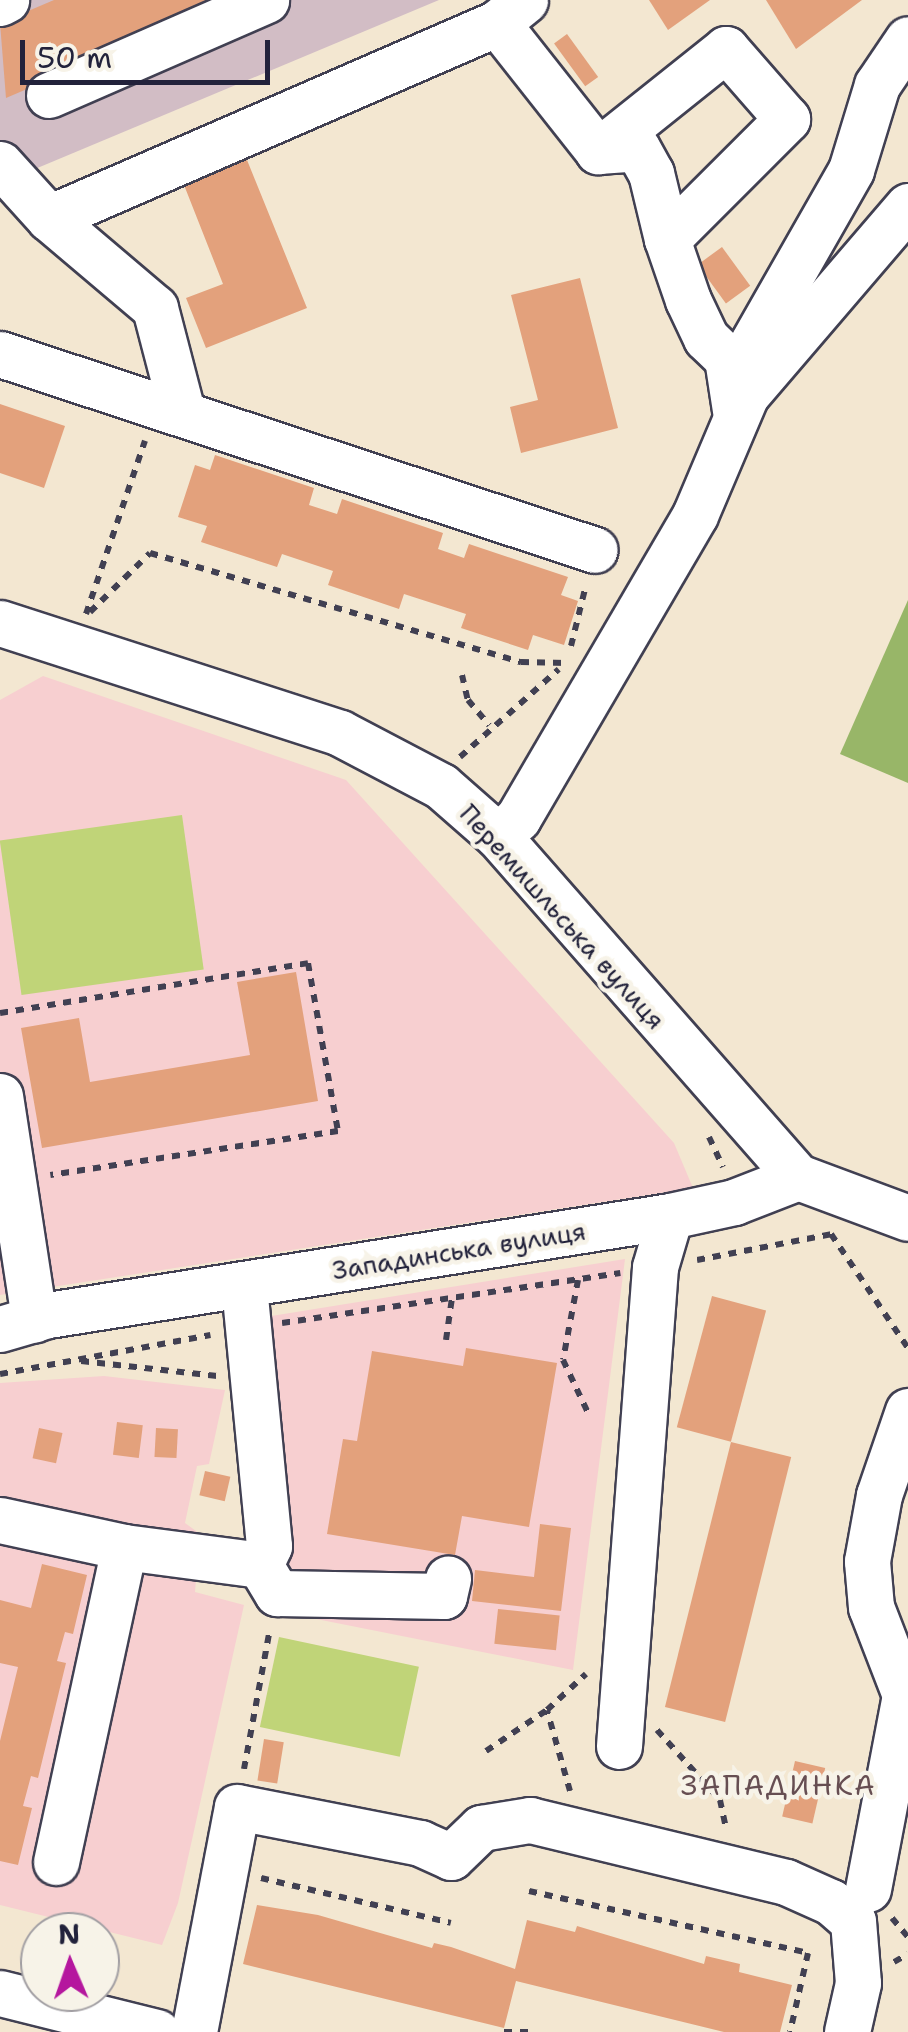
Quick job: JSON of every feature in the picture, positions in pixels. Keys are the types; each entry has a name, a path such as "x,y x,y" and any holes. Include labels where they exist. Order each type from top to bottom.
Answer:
{"street":[{"path":"49,94 266,0"},
{"path":"49,218 511,12 598,151"},
{"path":"742,408 753,342 851,170 877,85 908,39"},
{"path":"598,151 726,49 787,119 667,238"},
{"path":"598,151 637,148 651,173 667,238 706,338 727,358 742,408"},
{"path":"0,164 49,218 155,308 170,405"},
{"path":"498,836 518,818 654,594 742,408 908,206"},
{"path":"0,354 170,405 595,550"},
{"name":"Перемишльська вулиця","path":"0,623 366,744 441,786 498,836 798,1177"},
{"path":"0,1096 12,1180 17,1324"},
{"path":"798,1177 908,1218"},
{"name":"Западинська вулиця","path":"17,1324 246,1306 734,1202 798,1177"},
{"path":"619,1746 655,1268 670,1216"},
{"path":"246,1306 268,1546 260,1564"},
{"path":"868,1889 905,1695 871,1607 867,1561 879,1495 908,1411"},
{"path":"0,1520 124,1547 260,1564"},
{"path":"56,1862 124,1547"},
{"path":"260,1564 277,1594 444,1596 448,1578"},
{"path":"194,2032 237,1807 420,1843 451,1857 481,1828 530,1820 786,1882 831,1902 853,1921 858,1983 847,2032"},
{"path":"0,1993 157,2032"}],"path":[{"path":"170,405 86,616 150,553 521,662 566,662"},
{"path":"457,761 489,725 566,662 595,550"},
{"path":"462,674 468,700 489,725"},
{"path":"0,1013 308,963 338,1131 12,1180"},
{"path":"706,1132 727,1174"},
{"path":"0,1374 74,1360 246,1306 452,1298 655,1268 852,1230"},
{"path":"831,1234 908,1348"},
{"path":"578,1280 563,1360 588,1413"},
{"path":"446,1340 452,1298"},
{"path":"74,1360 254,1380"},
{"path":"486,1751 547,1710 626,1636"},
{"path":"237,1807 267,1645"},
{"path":"622,1692 720,1800 735,1868"},
{"path":"547,1710 582,1830"},
{"path":"240,1872 450,1922"},
{"path":"530,1891 808,1953 790,2032"},
{"path":"504,2032 533,2032"}],"shaded area":[{"path":"0,0 439,0 35,169 0,160"},
{"path":"43,676 346,780 674,1143 693,1188 0,1295 0,700"},
{"path":"625,1259 573,1670 281,1612 288,1584 259,1318"},
{"path":"104,1376 225,1390 209,1464 197,1466 185,1523 214,1544 197,1568 195,1592 244,1605 178,1903 162,1945 120,1935 120,1912 28,1912 0,1905 0,1383"}],"green space":[{"path":"908,600 908,783 840,754"},
{"path":"182,815 204,969 22,995 0,841"},
{"path":"279,1637 419,1667 400,1757 260,1727"}],"building":[{"path":"54,0 235,0 6,98 0,23"},
{"path":"649,0 710,0 668,30"},
{"path":"766,0 862,0 796,49"},
{"path":"567,34 598,77 585,86 554,43"},
{"path":"247,160 307,308 206,348 186,298 223,284 184,185"},
{"path":"722,247 750,286 726,303 698,265"},
{"path":"580,278 618,428 521,453 510,407 538,400 511,295"},
{"path":"0,404 65,426 44,488 0,473"},
{"path":"215,455 314,488 309,505 337,514 342,499 443,533 438,549 464,558 469,544 568,577 561,595 578,601 564,645 533,635 528,650 461,628 466,614 404,594 399,609 328,585 333,571 282,554 277,567 201,542 207,526 178,517 195,465 210,470"},
{"path":"296,972 318,1101 42,1148 21,1028 79,1018 90,1082 250,1055 237,982"},
{"path":"712,1296 766,1310 731,1442 677,1427"},
{"path":"466,1348 557,1363 529,1527 462,1516 455,1555 327,1534 343,1439 357,1441 372,1351 463,1366"},
{"path":"117,1422 143,1425 139,1458 113,1455"},
{"path":"39,1428 62,1433 56,1463 33,1458"},
{"path":"156,1428 178,1429 176,1458 154,1457"},
{"path":"731,1442 791,1457 725,1722 665,1707"},
{"path":"205,1471 230,1477 225,1501 199,1495"},
{"path":"540,1524 571,1528 561,1611 472,1601 475,1570 534,1577"},
{"path":"42,1564 87,1575 73,1634 65,1632 57,1661 66,1663 38,1778 31,1776 23,1806 32,1808 18,1865 0,1861 0,1741 18,1667 0,1663 0,1600 31,1608"},
{"path":"498,1609 560,1615 556,1650 494,1644"},
{"path":"264,1739 284,1742 277,1784 257,1780"},
{"path":"795,1761 825,1768 812,1824 782,1817"},
{"path":"257,1905 318,1915 432,1948 434,1943 451,1947 515,1969 527,1920 575,1932 577,1926 704,1964 706,1956 740,1964 739,1972 792,1985 780,2032 724,2032 516,1981 504,2028 243,1964"}],"district":[{"name":"ЗАПАДИНКА","path":"779,1785"}]}
